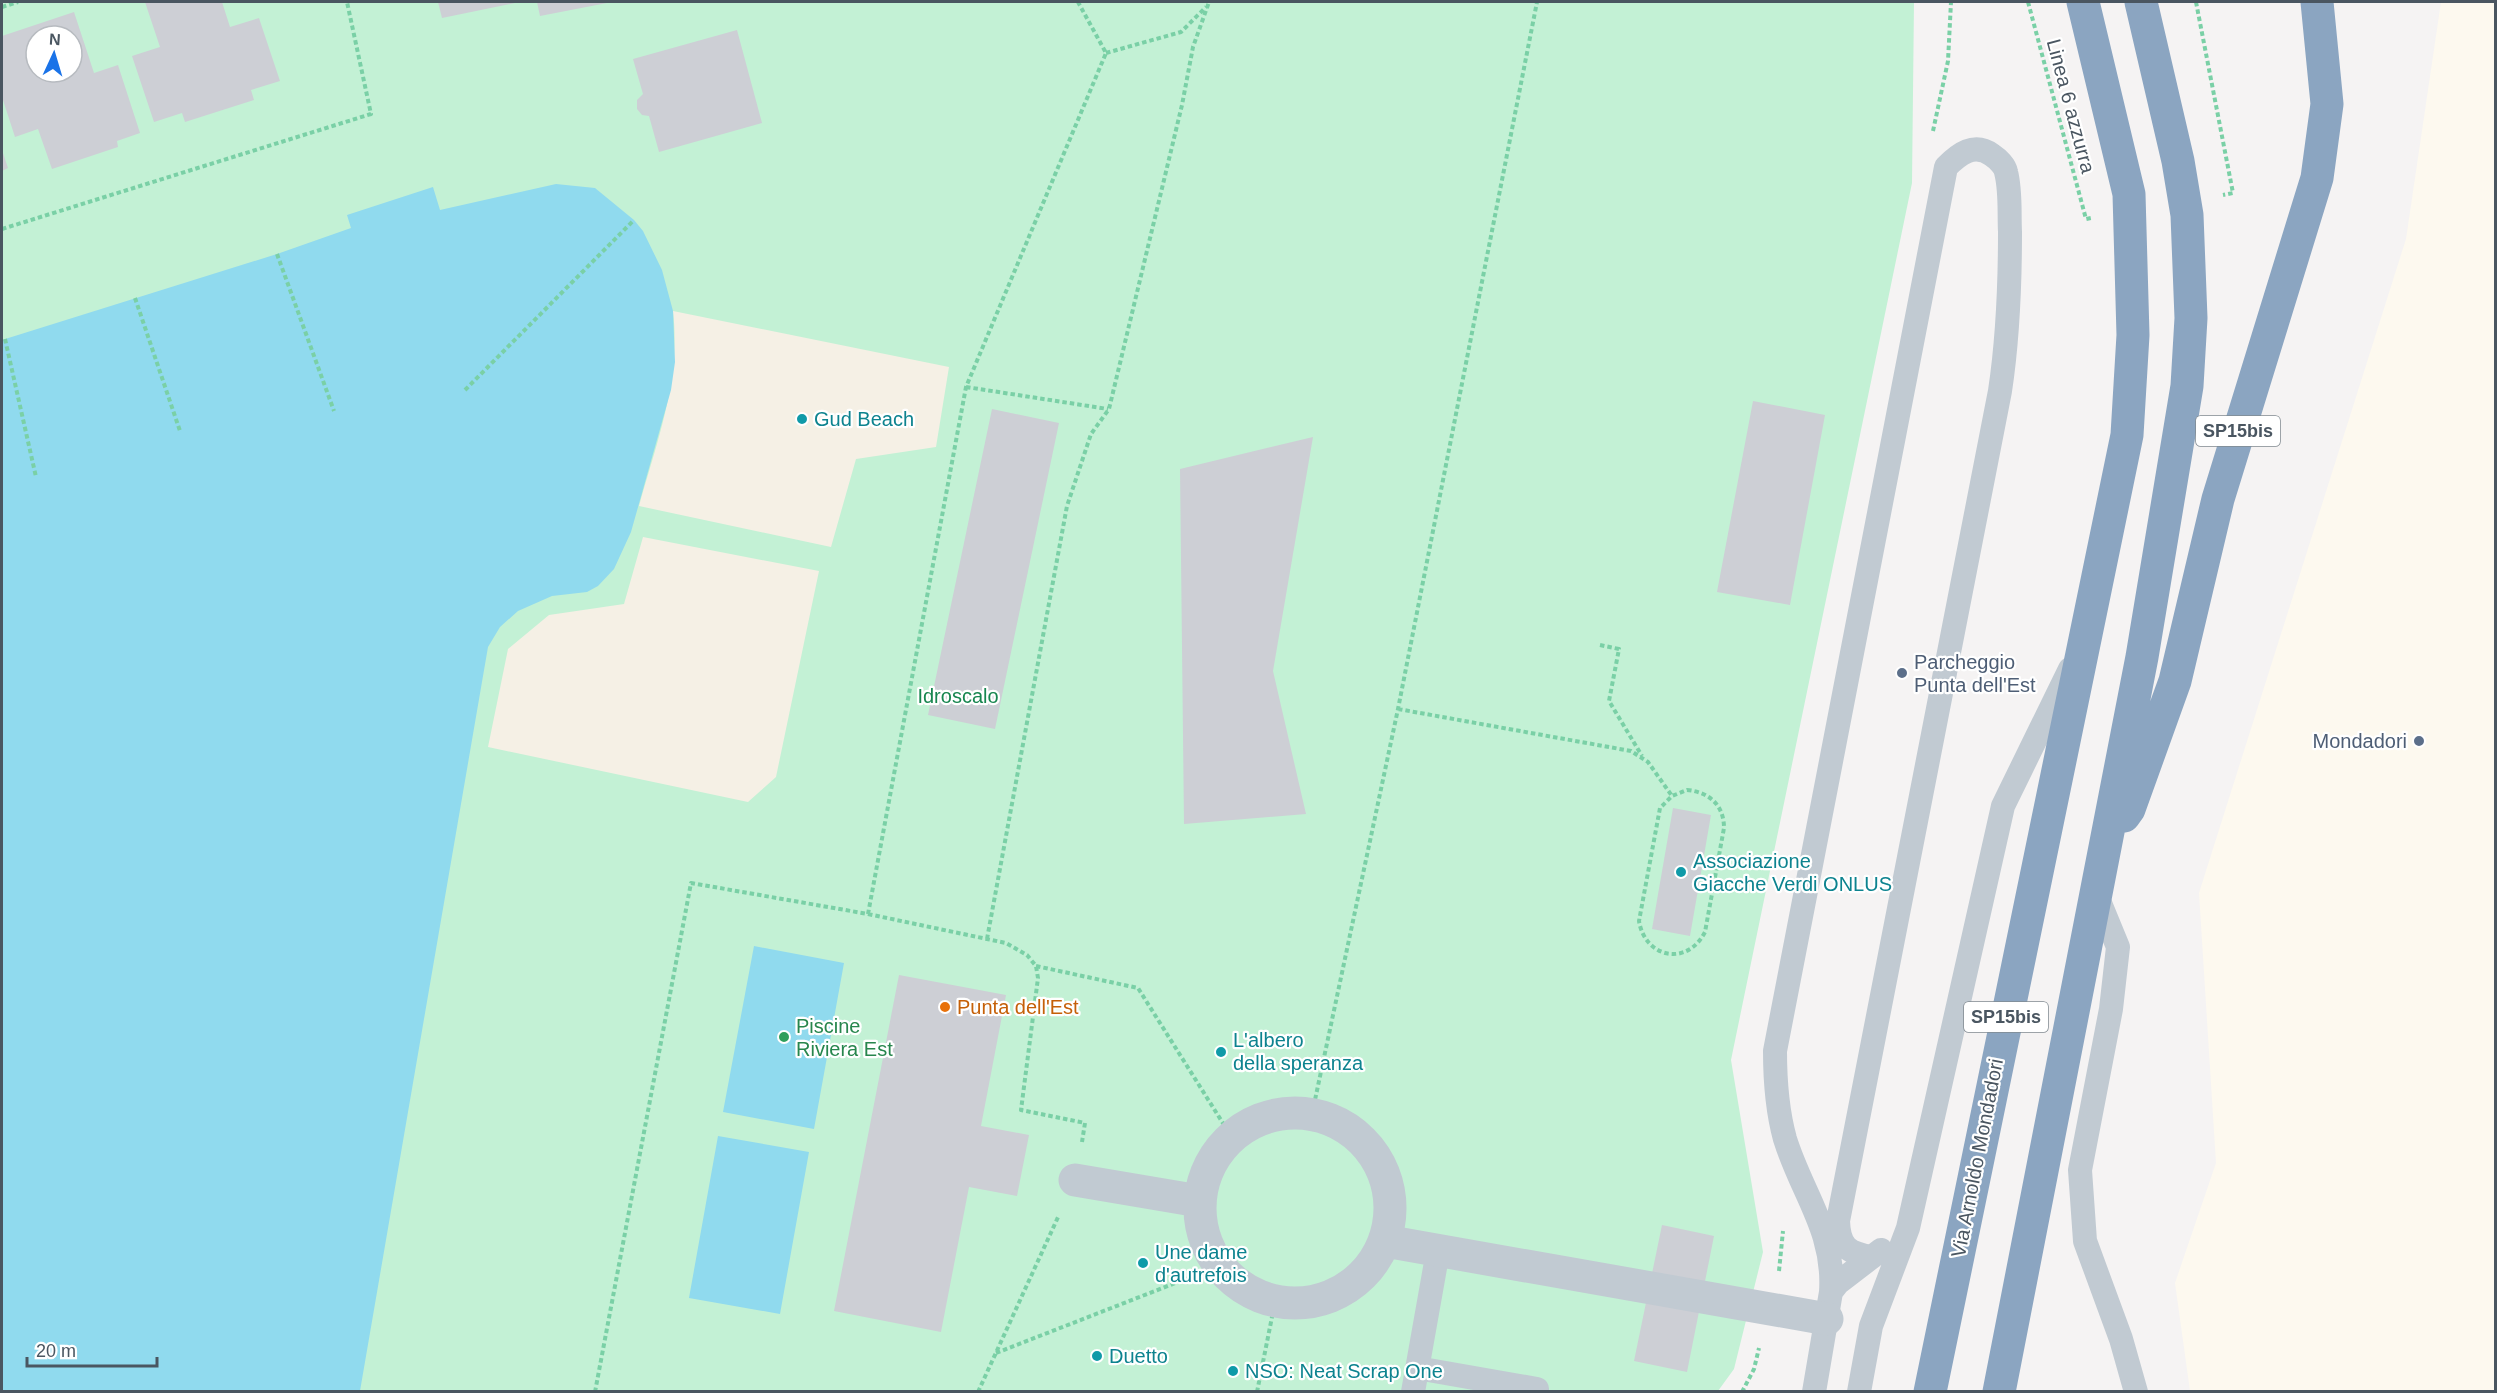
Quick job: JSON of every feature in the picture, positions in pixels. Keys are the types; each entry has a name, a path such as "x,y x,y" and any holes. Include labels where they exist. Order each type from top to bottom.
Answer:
{"highway":[{"name":"SP15bis","path":"2083,2 2126,174 2132,219 2133,335 2127,435 2083,644"},
{"name":"SP15bis","path":"1999,1392 2142,657 2187,386 2191,318 2187,215 2178,161 2141,2"},
{"name":"SP15bis","path":"2104,845 2129,809 2175,681 2218,499 2317,178 2327,104 2317,4"},
{"name":"Via Arnoldo Mondadori","path":"1930,1392 2083,644"}],"street":[{"path":"1283,1112 1312,1114 1344,1125 1369,1147 1386,1176 1391,1208 1385,1241 1372,1265 1352,1284 1328,1297 1302,1304 1275,1302 1244,1288 1219,1266 1207,1246 1200,1224 1199,1201 1204,1176 1211,1162 1231,1136 1256,1120 1283,1112"},
{"path":"1075,1180 1199,1201"},
{"path":"1385,1241 1771,1309 1829,1306"}],"lane":[{"path":"1814,1392 1829,1306 1832,1263 1827,1243 1802,1183 1781,1122 1775,1081 1775,1051 1946,168 1964,153 1983,149 1996,158 2006,170 2009,190 2010,278 2007,335 2000,391 1838,1221 1838,1231 1847,1249 1856,1254 1872,1257"},
{"path":"1859,1392 1871,1326 1908,1228 2003,806 2083,644"},
{"path":"2095,891 2118,947 2111,1009 2080,1170 2085,1241 2121,1339 2136,1392"},
{"path":"1829,1306 1838,1283 1908,1228"},
{"path":"1413,1392 1438,1251"},
{"path":"1417,1368 1537,1389 1536,1392"}],"path":[{"path":"2,7 18,2"},
{"path":"2,229 371,114 347,2"},
{"path":"1078,2 1106,52"},
{"path":"1312,1114 1398,709 1537,2"},
{"name":"Linea 6 azzurra","path":"2028,2 2086,219"},
{"path":"2196,2 2233,193"},
{"path":"1106,52 1181,32 1208,4"},
{"path":"987,939 1067,506 1091,434 1108,409 1182,105 1193,47 1208,4"},
{"path":"868,914 966,387 1106,52"},
{"path":"465,390 634,220"},
{"path":"277,254 334,411"},
{"path":"135,298 180,431"},
{"path":"5,339 36,477"},
{"path":"966,387 1108,409"},
{"path":"1600,645 1619,649 1609,701 1642,756 1672,796"},
{"path":"1398,709 1631,751 1642,756"},
{"path":"1687,790 1704,794 1717,804 1724,820 1705,932 1695,946 1688,951 1672,954 1663,953 1649,944 1639,921 1657,817 1660,808 1672,796 1687,790"},
{"path":"595,1392 691,884 868,914 987,939 1017,948 1036,966 1138,988 1231,1136"},
{"path":"978,1392 1075,1180 1085,1123 1021,1110 1038,978 1036,966"},
{"path":"996,1353 1219,1266"},
{"path":"1257,1392 1275,1302"},
{"path":"1742,1392 1754,1369 1771,1309"}],"shaded area":[{"name":"Mondadori","path":"2441,2 2496,2 2495,1391 2190,1391 2175,1283 2216,1163 2199,893 2406,239"}],"green space":[{"name":"Idroscalo","path":"2,2 1914,2 1912,183 1731,1060 1763,1252 1734,1369 1718,1391 2,1392"}],"sand":[{"name":"Gud Beach","path":"673,311 949,367 936,447 856,459 831,547 639,506 671,386 675,337"},
{"path":"643,537 819,571 776,777 748,802 488,747 508,649 549,615 624,604"}],"water":[{"path":"556,184 595,188 634,220 643,231 662,270 673,311 675,362 671,390 631,532 614,569 598,586 587,592 552,596 518,611 500,627 488,647 360,1391 2,1391 2,340 277,254 351,228 347,215 433,187 440,210"},
{"name":"Piscine Riviera Est","path":"754,946 844,963 814,1129 723,1112"},
{"path":"718,1136 809,1152 780,1314 689,1298"}],"building":[{"path":"145,2 222,2 230,27 259,18 280,81 251,90 254,100 185,122 182,113 154,122 132,56 160,47"},
{"path":"438,2 515,2 515,3 442,18"},
{"path":"537,2 607,2 607,3 540,16"},
{"path":"74,12 78,24 38,24"},
{"path":"24,29 24,84 84,84 84,42 94,73 118,65 140,133 117,141 118,147 52,169 38,129 15,137 2,97 2,36"},
{"path":"737,30 762,123 659,152 649,116 642,115 637,109 637,100 643,94 633,59"},
{"path":"2,150 8,168 2,171"},
{"path":"1753,401 1825,415 1790,605 1717,592"},
{"path":"992,409 1059,423 995,729 928,715"},
{"path":"1313,437 1273,671 1306,814 1184,824 1180,469"},
{"name":"Associazione Giacche Verdi ONLUS","path":"1673,808 1711,815 1690,936 1652,929"},
{"path":"899,975 1006,995 981,1126 1029,1135 1017,1196 969,1187 941,1332 834,1311"},
{"path":"1662,1225 1714,1236 1687,1372 1634,1361"}],"place":[{"name":"Gud Beach","path":"802,419"},
{"name":"Parcheggio Punta dell'Est","path":"1902,673"},
{"name":"Mondadori","path":"2419,741"},
{"name":"Associazione Giacche Verdi ONLUS","path":"1681,872"},
{"name":"Punta dell'Est","path":"945,1007"},
{"name":"Piscine Riviera Est","path":"784,1037"},
{"name":"L'albero della speranza","path":"1221,1052"},
{"name":"Une dame d'autrefois","path":"1143,1263"},
{"name":"Duetto","path":"1097,1356"},
{"name":"NSO: Neat Scrap One","path":"1233,1371"}]}
